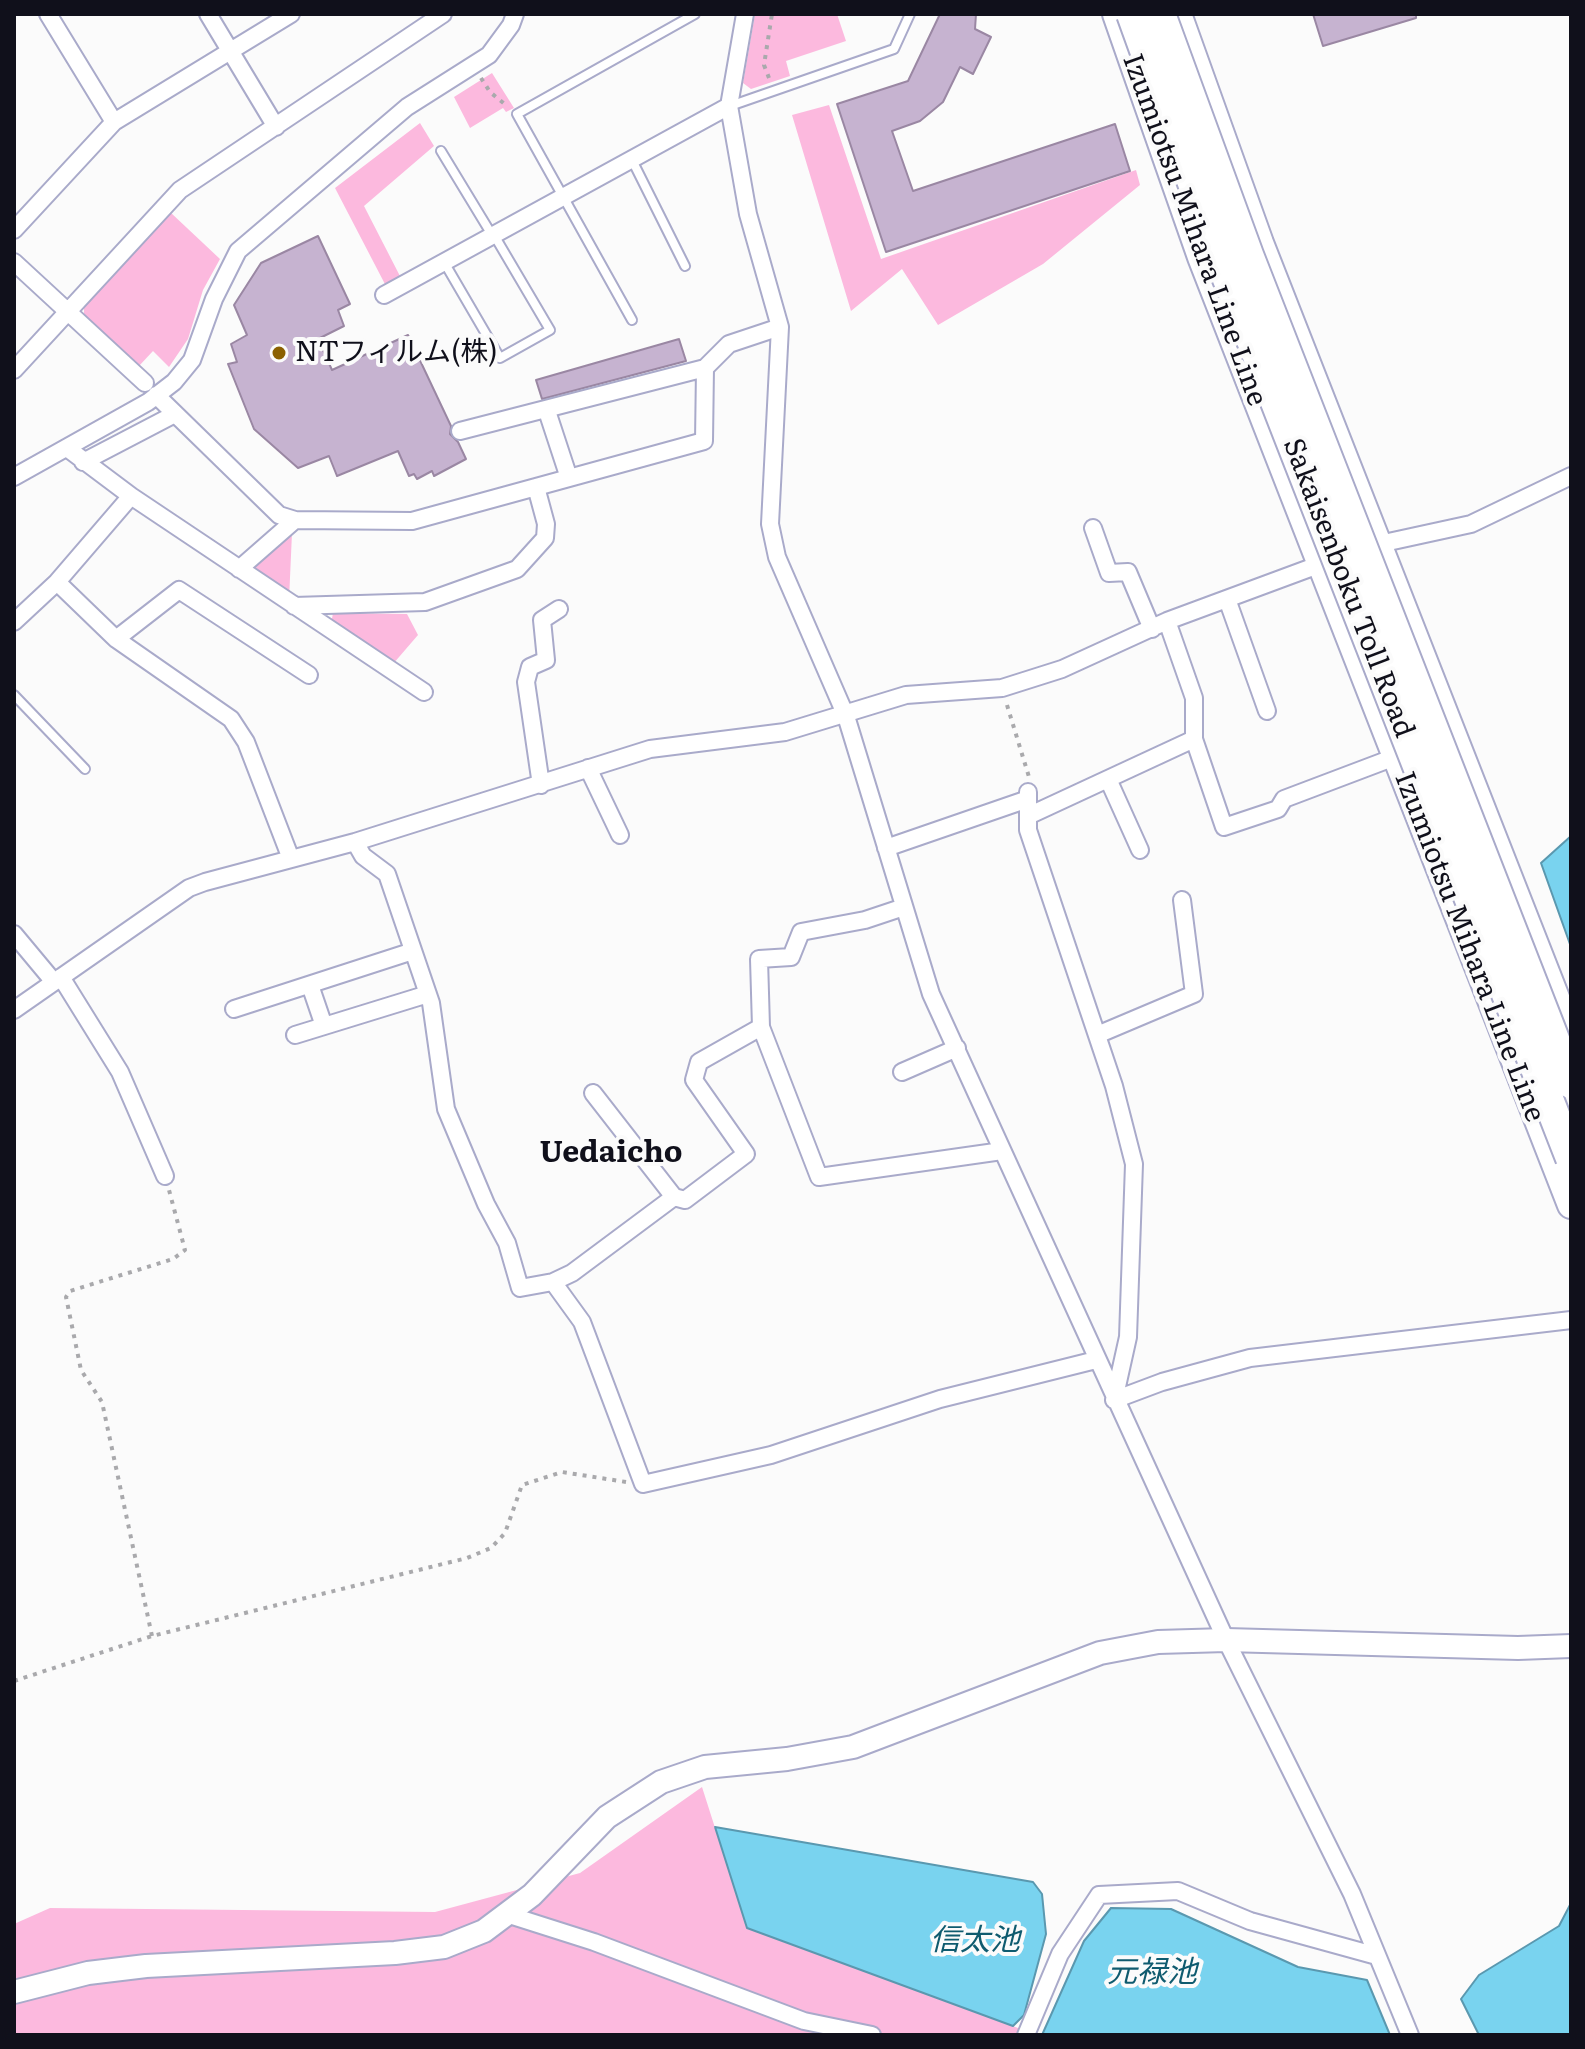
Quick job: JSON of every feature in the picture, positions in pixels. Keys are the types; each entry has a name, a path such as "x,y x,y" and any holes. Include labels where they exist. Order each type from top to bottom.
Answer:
{"highway":[{"name":"Sakaisenboku Toll Road","path":"1132,14 1223,266 1571,1158"},
{"name":"Sakaisenboku Toll Road","path":"1160,14 1248,255 1571,1083"}],"main road":[{"name":"Izumiotsu Mihara Line Line","path":"1116,14 1201,257 1571,1205"},
{"name":"Izumiotsu Mihara Line Line","path":"1178,14 1255,229 1571,1036"}],"street":[{"path":"48,14 114,122"},
{"path":"208,14 276,127"},
{"path":"14,230 114,122 291,14"},
{"path":"14,370 180,190 443,14"},
{"path":"14,477 67,448 192,360 214,299 238,251 407,107 489,55 511,25 515,14"},
{"path":"745,14 729,106 748,214 780,327 770,524 777,557 846,716 931,994 1226,1640 1352,1894 1410,2035"},
{"path":"384,295 729,106"},
{"path":"14,262 151,389 279,515 295,520 412,521 704,441 705,368"},
{"path":"460,431 705,368 729,344 780,327"},
{"path":"547,411 569,478"},
{"path":"83,462 175,414"},
{"path":"67,448 131,496 424,692"},
{"path":"14,1010 189,888 355,842 650,749 785,732 846,716 906,695 1002,688 1062,669 1167,621 1376,543 1471,524 1571,476"},
{"path":"294,606 425,602 517,569 545,538 546,524 536,487"},
{"path":"14,622 57,582 131,496"},
{"path":"239,569 295,520"},
{"path":"1093,528 1109,573 1128,572 1152,629"},
{"path":"57,582 116,639 231,719 246,742 291,859"},
{"path":"116,639 179,590 309,675"},
{"path":"1227,599 1267,711"},
{"path":"541,785 526,682 530,667 546,660 542,620 559,609"},
{"path":"1167,621 1194,698 1194,739 1224,827 1278,809 1284,799 1395,757"},
{"path":"886,848 1108,779 1194,739"},
{"path":"588,768 620,835"},
{"path":"1108,779 1140,850"},
{"path":"1028,802 1028,830 1114,1086 1134,1164 1128,1337 1114,1400"},
{"path":"355,842 363,856 387,874 428,994 446,1109 486,1204 507,1243 520,1288 553,1282 572,1273 674,1197"},
{"path":"1097,1035 1194,994 1182,900"},
{"path":"904,907 865,920 801,932 791,957 759,959 761,1027 819,1177 1002,1151"},
{"path":"14,934 58,980 120,1072 165,1176"},
{"path":"234,1009 413,951"},
{"path":"310,985 324,1026"},
{"path":"295,1035 428,994"},
{"path":"593,1093 674,1197 685,1200 746,1154 694,1080 699,1062 761,1027"},
{"path":"902,1072 957,1048"},
{"path":"553,1282 582,1322 643,1484 771,1455 940,1399 1096,1360"},
{"path":"1114,1400 1162,1382 1250,1358 1571,1320"},
{"path":"14,1992 88,1973 146,1966 395,1953 444,1947 484,1931 532,1895 607,1817 661,1782 705,1767 787,1759 853,1747 1100,1653 1158,1642 1226,1640 1518,1648 1571,1646"},
{"path":"1026,2035 1060,1954 1099,1895 1178,1891 1250,1921 1377,1956"},
{"path":"506,1914 594,1942 804,2021 872,2035"}],"lane":[{"path":"632,320 517,114 695,14"},
{"path":"729,106 894,49 910,14"},
{"path":"441,151 550,330 500,358 444,262"},
{"path":"631,159 685,266"},
{"path":"14,695 85,769"}],"path":[{"path":"770,83 764,65 772,14"},
{"path":"481,77 490,92 517,114"},
{"path":"1002,688 1030,779 1028,802"},
{"path":"152,1636 102,1402 81,1370 66,1297 70,1291 173,1259 185,1250 165,1176"},
{"path":"14,1681 152,1636 467,1558 491,1548 505,1533 522,1485 562,1472 643,1484"}],"shaded area":[{"path":"755,14 837,14 846,41 786,61 790,76 751,89 743,83"},
{"path":"492,73 514,108 506,112 503,108 470,128 454,97"},
{"path":"829,105 881,259 1136,170 1140,185 1043,264 938,325 902,269 851,311 792,115"},
{"path":"420,123 434,146 364,206 402,280 387,288 335,188"},
{"path":"170,212 220,259 203,290 188,339 169,367 153,351 139,366 84,315 84,305"},
{"path":"292,533 289,600 246,568"},
{"path":"333,613 407,614 418,635 393,664 331,624"},
{"path":"702,1787 747,1928 1037,2035 14,2035 14,1924 50,1908 435,1912 580,1873"}],"water":[{"path":"1571,836 1571,947 1541,863"},
{"name":"信太池","path":"715,1827 1033,1882 1042,1894 1046,1934 1024,2015 1013,2026 747,1928"},
{"path":"1571,1903 1571,2035 1479,2035 1461,1999 1479,1975 1559,1926"},
{"name":"元禄池","path":"1111,1908 1171,1909 1298,1967 1367,1980 1390,2035 1042,2035 1084,1941"}],"building":[{"path":"940,14 976,14 975,29 991,37 973,74 960,67 943,102 920,121 892,131 913,191 1115,124 1130,171 886,252 837,104 908,81"},
{"path":"1313,14 1416,14 1416,18 1323,46"},
{"name":"NTフィルム(株)","path":"318,236 350,304 338,310 344,326 318,339 332,370 408,335 451,426 450,434 458,442 466,459 434,476 432,471 417,479 414,474 409,476 398,451 337,476 329,456 298,468 254,429 228,364 237,362 231,344 247,335 234,305 261,263"},
{"path":"679,339 686,361 542,399 536,380"}],"place":[{"name":"NTフィルム(株)","path":"279,353"}],"district":[{"name":"Uedaicho","path":"611,1153"}]}
